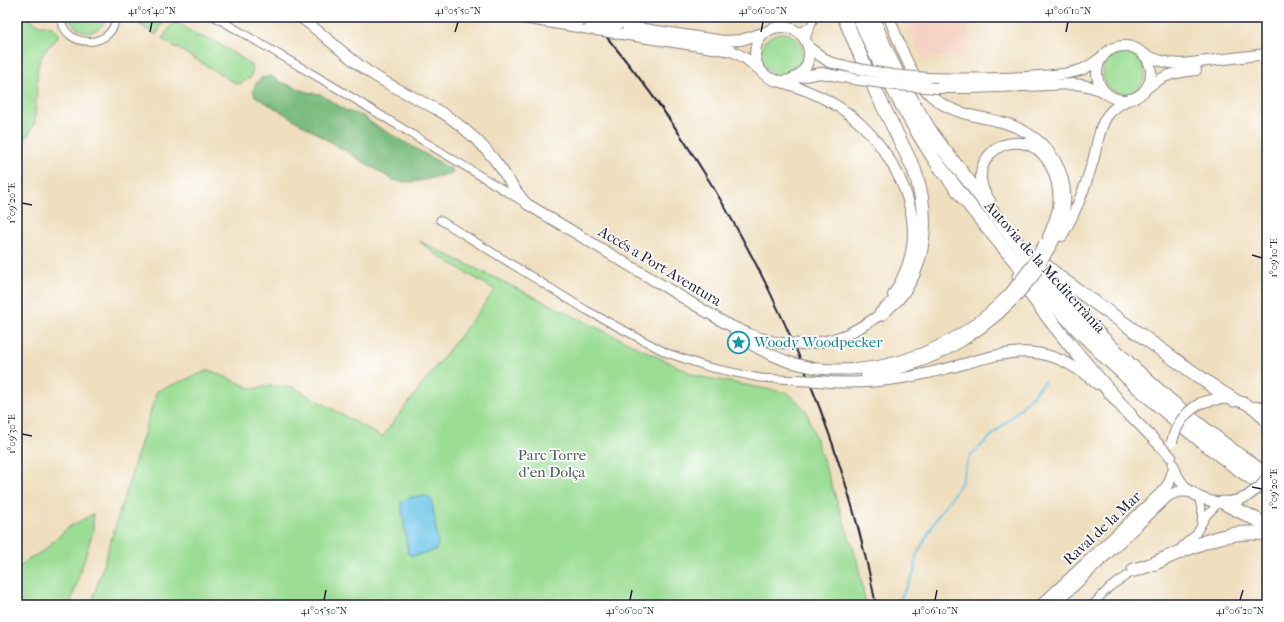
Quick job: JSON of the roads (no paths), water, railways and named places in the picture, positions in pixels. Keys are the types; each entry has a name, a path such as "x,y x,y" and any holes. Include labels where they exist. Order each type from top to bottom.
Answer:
{"highway":[{"path":"844,17 873,85 914,170 919,183 923,204 924,232 921,251 915,268 897,300 881,314"},
{"name":"Autovia de la Mediterrània","path":"859,17 878,60 906,112 936,161 980,219 1056,307 1110,362 1151,400 1217,453 1267,489"},
{"name":"Autovia de la Mediterrània","path":"873,17 892,62 932,133 998,221 1029,259 1075,311 1144,378 1192,419 1267,475"},
{"path":"974,188 981,192 1027,248 1059,277 1234,400"},
{"path":"980,219 987,234 1075,353 1130,415"},
{"path":"1221,503 1267,525"},
{"path":"1134,570 1165,559 1212,538 1239,533 1267,534"}],"street":[{"path":"61,17 68,34 86,42 101,39 108,35 113,28 116,17"},
{"name":"Accés a Port Aventura","path":"215,17 338,89 725,323 753,336 781,343 804,344 826,341 852,333 881,314"},
{"name":"Accés a Port Aventura","path":"300,17 361,67 384,82 429,104 454,120 481,144 517,193 527,204"},
{"path":"517,17 590,29 620,30 724,41 741,40 778,27 801,31 810,27"},
{"path":"565,17 583,20 620,30 732,51 745,58 765,75 774,80 805,89 816,94 835,104 855,118 878,142 893,164 908,201 913,233 909,260 904,275 881,314"},
{"path":"774,80 787,80 792,78 798,75 806,66 808,60 806,35 814,17"},
{"path":"889,17 910,66 920,82 932,96 939,102 956,110 1006,124 1028,133 1041,143 1053,156 1062,175 1066,191 1062,223 1033,277 1012,296"},
{"path":"794,30 801,35 807,44 829,62 892,75 928,78 978,79 1065,74 1089,66 1110,50 1121,46 1134,48 1140,52 1170,64 1182,64 1267,54"},
{"path":"761,71 755,57 756,49 762,36 768,31"},
{"path":"1140,52 1146,58 1150,66 1151,75 1144,91"},
{"path":"1103,56 1098,67 1098,79 1101,87 1106,93"},
{"path":"819,381 885,372 913,365 931,354 976,332 992,321 1012,296 1032,265 1049,249 1068,224 1081,195 1092,164 1102,127 1107,116 1119,104 1137,96 1154,82 1171,74 1267,61"},
{"path":"792,78 821,74 898,85 937,88 979,88 1074,84 1095,88 1113,98 1129,100"},
{"path":"993,206 981,184 983,167 988,156 996,149 1005,144 1011,143 1022,143 1037,150 1046,158 1051,168 1056,180 1058,194 1056,214 1052,227 1049,249"},
{"path":"440,220 586,310 667,353 708,367 760,378 837,383 901,378 945,369 999,355 1023,352 1034,352 1056,357 1082,371 1130,415 1171,457"},
{"path":"725,323 743,339 770,354 789,362 814,368 839,370 864,368 896,362 918,355 931,354"},
{"path":"1267,423 1258,411 1234,400 1223,398 1201,403 1187,412 1182,419 1174,434 1171,457 1174,468 1181,482 1195,494 1212,502 1232,502 1246,497 1260,487 1267,478"},
{"path":"1252,407 1267,406"},
{"name":"Raval de la Mar","path":"1042,605 1161,493 1169,483 1174,468"},
{"name":"Raval de la Mar","path":"1054,605 1167,497 1180,491 1195,494"},
{"path":"1195,494 1202,513 1200,530"},
{"path":"1092,605 1110,587 1134,570 1184,545 1193,538 1200,530 1207,515 1221,503"}],"water":[{"path":"424,496 429,497 432,501 438,544 436,550 413,556 408,554 401,502 409,498"}],"waterway":[{"path":"897,605 915,571 916,556 936,519 961,483 969,457 1020,409 1045,381"}],"railway":[{"path":"590,17 645,86 683,139 726,210 782,317 828,430 847,488 863,546 876,605"}],"place":[{"name":"Woody Woodpecker","path":"738,342"}],"park label":[{"name":"Parc Torre d'en Dolça","path":"552,464"}]}
